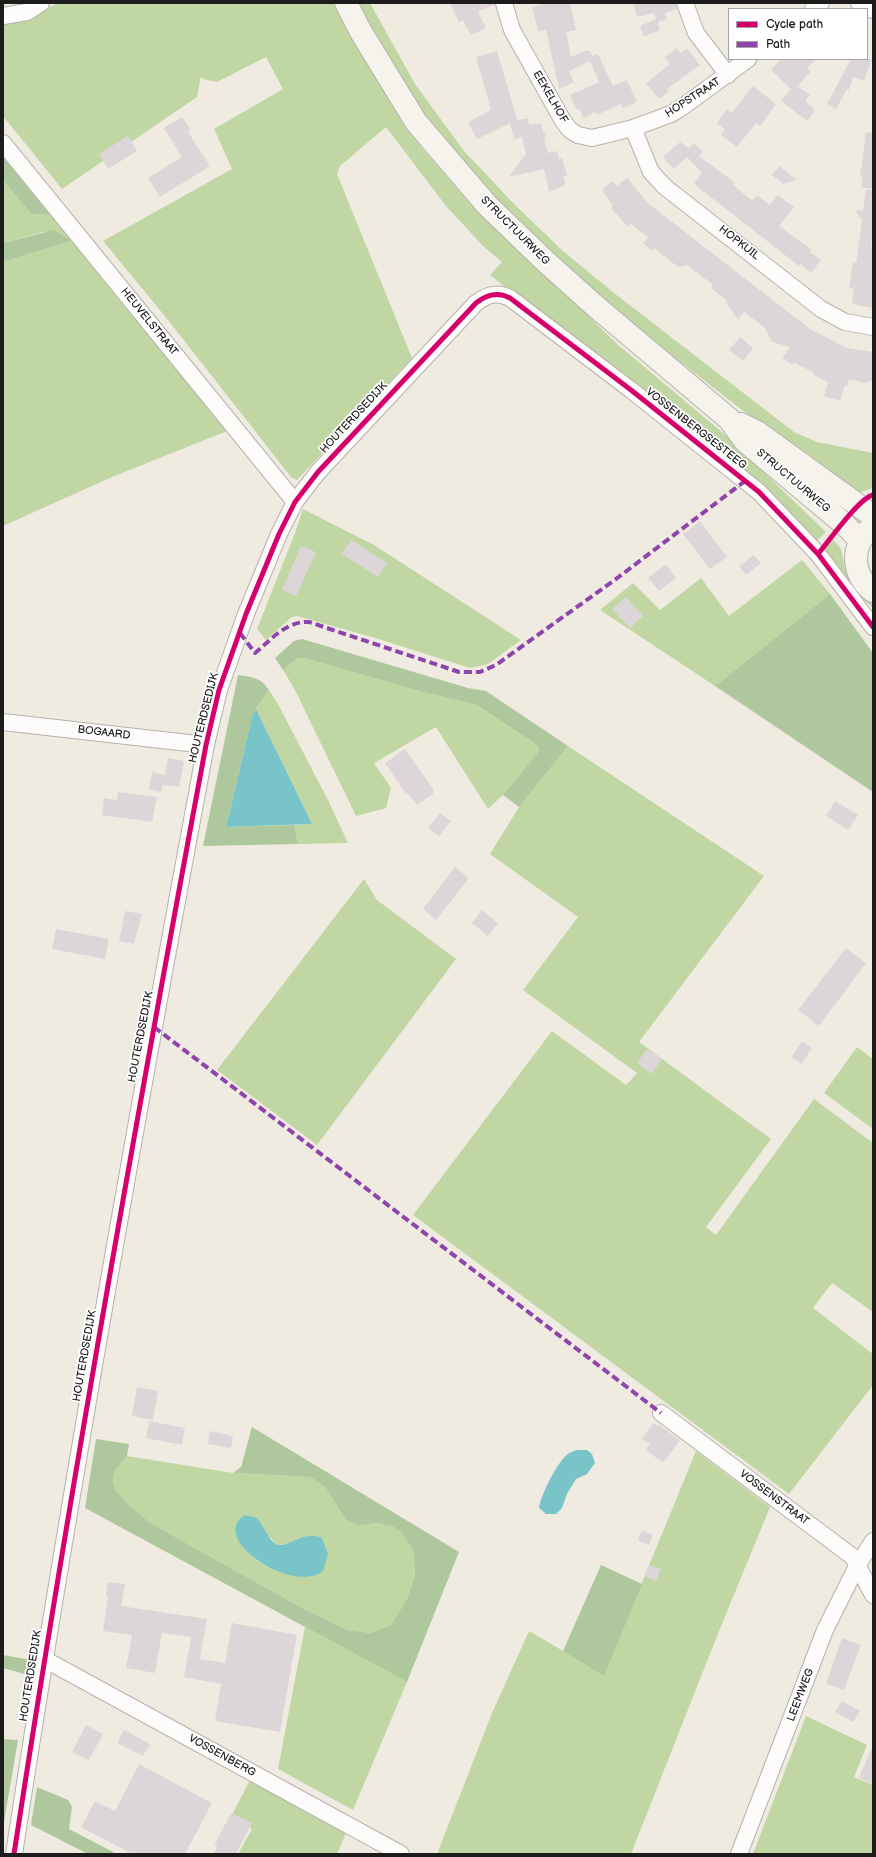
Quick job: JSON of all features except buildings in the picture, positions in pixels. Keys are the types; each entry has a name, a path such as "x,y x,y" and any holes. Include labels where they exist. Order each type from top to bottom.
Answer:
{"main road":[{"name":"STRUCTUURWEG","path":"346,3 361,32 416,122 487,205 594,305 730,419 757,432 873,516"},
{"name":"STRUCTUURWEG","path":"730,419 740,446 863,541"},
{"path":"863,541 859,575 867,586 873,591"}],"street":[{"path":"3,16 26,12 41,3"},
{"name":"EEKELHOF","path":"504,3 512,30 559,115 570,130 578,135 592,138 633,128"},
{"path":"685,3 696,33 728,75"},
{"name":"HOPSTRAAT","path":"633,128 671,114 728,75 747,60"},
{"name":"HOPKUIL","path":"633,128 651,172 665,187 821,309 845,322 873,327"},
{"name":"HEUVELSTRAAT","path":"3,142 295,502"},
{"name":"VOSSENBERGSESTEEG","path":"476,303 482,297 491,294 502,294 510,298 631,390 745,481 790,524 818,554 873,627"},
{"name":"HOUTERDSEDIJK","path":"14,1854 44,1658 137,1115 206,745 219,690 246,614 279,534 295,502 318,472 476,303"},
{"name":"BOGAARD","path":"3,722 206,745"},
{"name":"VOSSENSTRAAT","path":"661,1414 853,1557 873,1595"},
{"name":"LEEMWEG","path":"739,1854 825,1630 857,1566 873,1541"},
{"name":"VOSSENBERG","path":"44,1658 401,1854"}],"green space":[{"path":"58,3 337,3 371,65 421,147 470,203 617,344 723,433 826,532 815,543 730,463 490,275 502,262 484,247 446,206 386,127 340,166 337,174 412,358 297,480 291,477 168,320 103,241 232,169 214,129 283,89 266,57 217,82 203,79 201,76 197,97 62,189 3,116 3,23 23,20"},
{"path":"357,3 370,3 415,84 464,151 516,206 563,251 614,293 794,432 817,442 873,453 873,488 861,492 855,498 642,332 565,269 456,158 405,90"},
{"path":"3,151 55,215 31,214 3,180"},
{"path":"3,180 31,214 55,215 227,431 112,477 3,526 3,262 71,241 43,232 3,243"},
{"path":"54,230 71,241 3,262 3,243"},
{"path":"303,509 374,545 521,640 488,664 470,668 375,638 297,616 292,617 266,640 257,629"},
{"path":"833,539 841,549 845,569 858,594 823,550"},
{"path":"802,560 830,594 715,686 600,610 633,583 660,610 701,578 729,616"},
{"path":"830,594 873,653 873,792 715,686"},
{"path":"858,594 873,603 873,608"},
{"path":"302,639 468,688 486,691 568,746 519,807 503,795 539,751 539,748 534,743 477,705 419,691 305,658 298,658 283,670 275,658 294,641"},
{"path":"298,658 305,658 419,691 477,705 534,743 539,748 539,751 503,795 488,809 436,727 374,763 391,788 386,808 356,816 294,688 283,670"},
{"path":"238,675 259,680 263,682 269,690 253,713 226,827 294,825 298,844 203,846"},
{"path":"269,690 278,704 329,802 348,843 298,844 294,825 312,824 256,709"},
{"path":"568,746 764,876 639,1042 771,1139 706,1227 716,1235 814,1099 873,1143 873,1312 832,1283 813,1308 873,1354 873,1385 789,1494 413,1215 552,1031 626,1085 637,1073 523,990 578,917 490,854 519,807"},
{"path":"364,879 377,900 456,959 317,1145 217,1070"},
{"path":"857,1047 873,1059 873,1129 824,1093"},
{"path":"252,1427 459,1552 407,1682 85,1508 96,1439 129,1444 127,1456 115,1470 113,1481 116,1491 128,1504 152,1524 304,1609 347,1630 371,1633 391,1625 407,1599 415,1574 413,1550 403,1534 392,1526 376,1523 358,1526 346,1520 325,1487 310,1477 233,1473 241,1467"},
{"path":"696,1451 770,1507 715,1641 631,1854 437,1854 492,1713 529,1631 604,1675"},
{"path":"127,1456 233,1473 310,1477 325,1487 346,1520 358,1526 376,1523 392,1526 404,1534 413,1550 415,1574 407,1599 391,1625 371,1633 347,1630 304,1609 152,1524 128,1504 116,1491 113,1481 115,1469","holes":["236,1529 271,1538 276,1544 280,1545 291,1543 300,1537 294,1576 275,1570 258,1561 244,1548"]},
{"path":"601,1565 642,1584 604,1676 563,1651"},
{"path":"305,1627 407,1682 353,1810 278,1769"},
{"path":"3,1655 31,1660 28,1675 3,1668"},
{"path":"806,1716 867,1745 854,1777 873,1785 873,1854 753,1854"},
{"path":"3,1739 18,1740 3,1828"},
{"path":"251,1778 347,1831 337,1854 238,1854 252,1829 231,1817"},
{"path":"37,1787 68,1800 72,1807 69,1829 117,1854 88,1854 31,1825"}],"water":[{"path":"256,709 312,824 226,827 253,713"},
{"path":"577,1450 587,1450 592,1454 595,1463 587,1474 576,1479 567,1494 562,1508 556,1514 546,1514 539,1508 546,1487 564,1458"},
{"path":"245,1515 257,1518 270,1539 276,1544 285,1544 308,1536 322,1538 328,1554 323,1571 309,1576 292,1576 275,1570 258,1561 245,1549 237,1537 236,1525"}],"marked path":[{"path":"240,633 255,653 286,628 293,624 309,622 459,672 480,672 496,665 616,579 745,481"},
{"path":"154,1027 661,1413"}],"cycle path":[{"path":"14,1854 58,1576 82,1437 155,1022 206,745 219,690 246,614 279,534 295,502 318,472 476,303 488,296 496,294 501,295 510,298 631,390 759,492 818,554 873,627"},
{"path":"818,554 852,512 867,498 873,495"}]}
